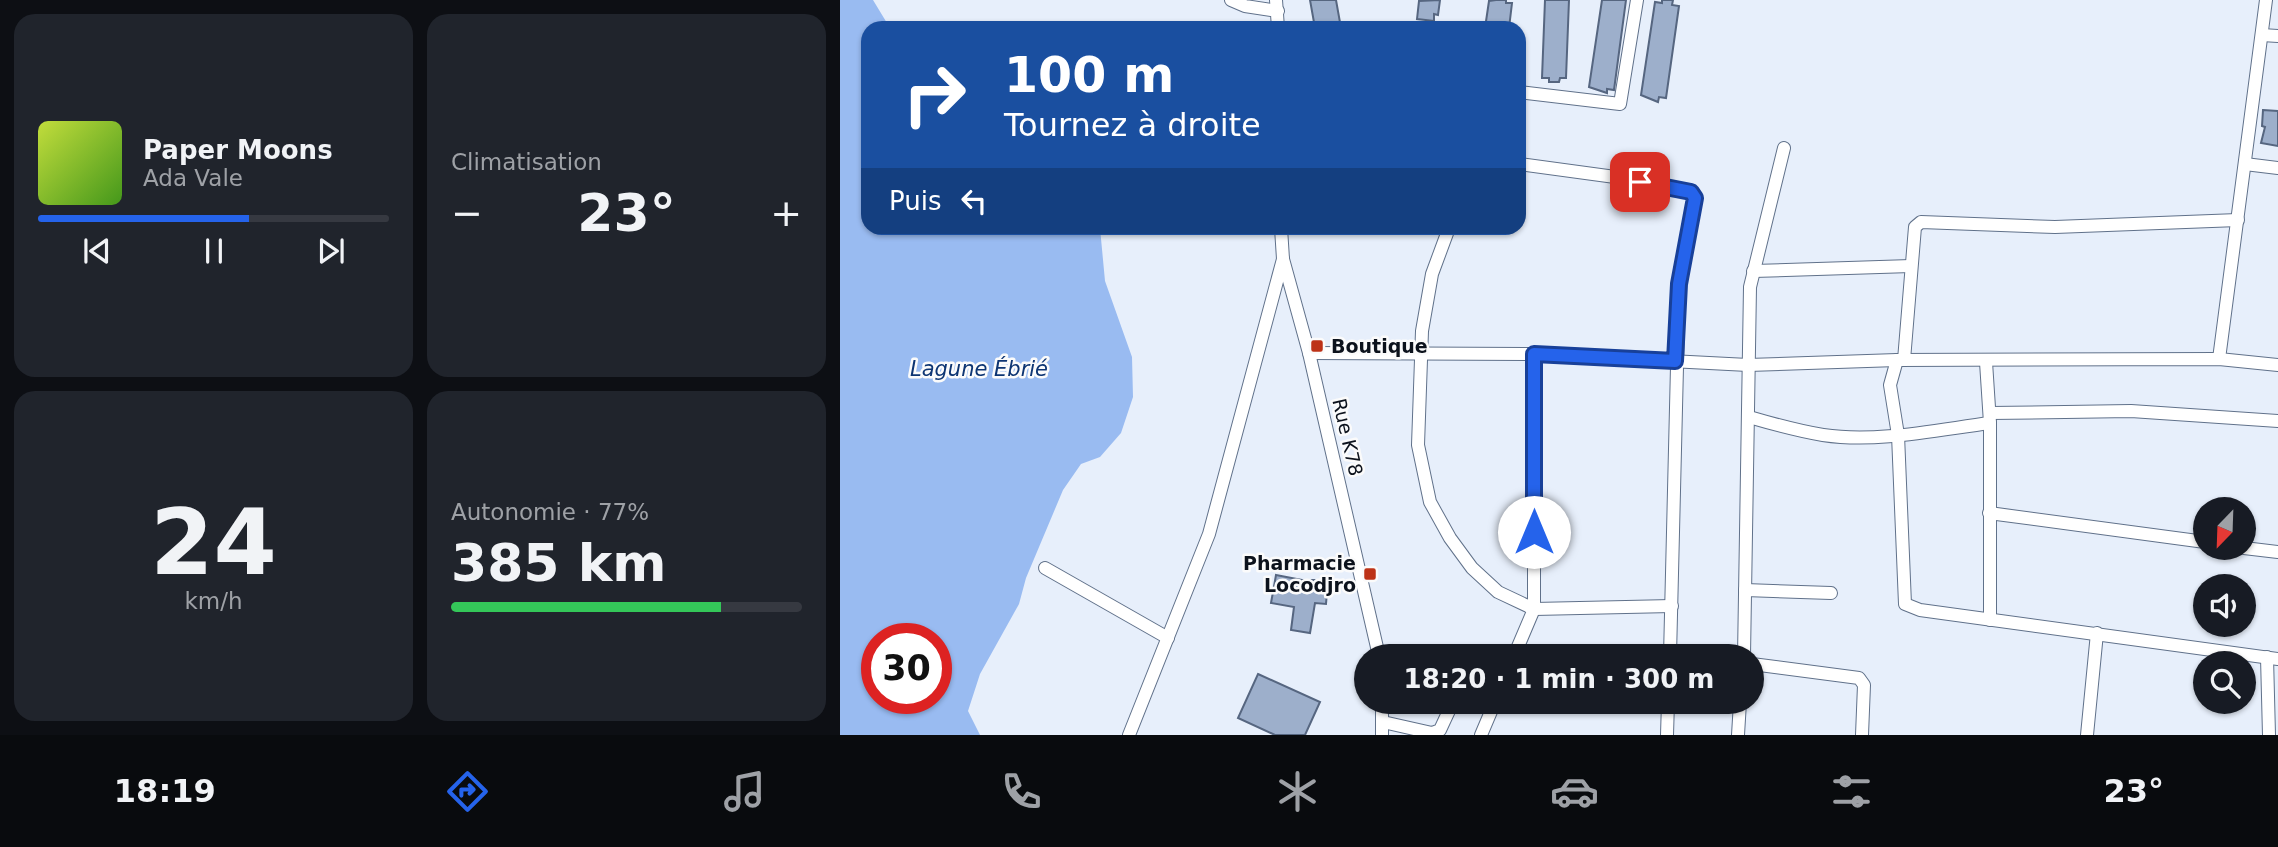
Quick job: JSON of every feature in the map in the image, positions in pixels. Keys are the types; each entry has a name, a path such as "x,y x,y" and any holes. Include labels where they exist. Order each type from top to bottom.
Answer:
{"street":[{"path":"1231,0 1245,6 1277,6"},
{"path":"1526,93 1620,104 1637,0"},
{"path":"2220,359 2266,0"},
{"path":"2262,35 2278,36"},
{"path":"1744,644 1750,287 1784,148"},
{"path":"2245,164 2278,168"},
{"path":"1526,165 1615,177 1693,194 1695,201 1679,284 1675,361 1670,644"},
{"path":"2238,220 2055,227 1921,222 1915,228 1900,360 1890,385 1898,435 1905,604 1920,610 2273,658 2269,735"},
{"name":"Rue K78","path":"1281,235 1283,259 1309,354 1376,644"},
{"path":"1446,235 1432,274 1421,354 1419,445 1430,502 1450,538 1472,568 1499,592 1534,609 1672,606"},
{"path":"1129,735 1209,534 1283,259"},
{"path":"1754,271 1911,266"},
{"path":"1309,354 1534,354 1748,365 1900,360 1986,362 2220,359 2278,365"},
{"path":"1519,644 1534,609 1534,354"},
{"path":"1986,362 1990,418 1990,620"},
{"path":"1749,417 1824,435 1898,435 1990,418 2131,411 2278,421"},
{"path":"1989,513 2193,540"},
{"path":"2256,549 2278,552"},
{"path":"1045,568 1168,638"},
{"path":"1745,590 1831,593"},
{"path":"2087,735 2097,633"},
{"path":"1764,666 1859,678 1864,685 1862,735"},
{"path":"1382,728 1432,733 1440,730 1447,714"},
{"path":"1481,735 1490,714"},
{"path":"1667,735 1668,714"},
{"path":"1738,735 1739,714"}],"water":[{"name":"Lagune Ébrié","path":"840,0 873,0 886,21 861,21 861,235 1101,235 1105,281 1132,357 1133,397 1121,433 1100,457 1081,464 1063,490 1026,578 1019,604 980,674 968,711 980,735 840,735"}],"building":[{"path":"1310,0 1336,0 1340,21 1314,21"},
{"path":"1440,0 1438,15 1434,14 1434,21 1417,19 1419,1"},
{"path":"1506,0 1506,3 1512,3 1510,21 1486,21 1489,1"},
{"path":"1545,0 1569,0 1566,78 1560,78 1559,82 1549,82 1549,78 1542,78"},
{"path":"1602,0 1626,0 1614,90 1607,89 1607,93 1589,87"},
{"path":"1662,0 1673,0 1672,5 1679,6 1666,98 1659,97 1658,102 1641,95 1655,2 1662,3"},
{"path":"2263,110 2278,111 2278,146 2261,143 2265,127 2262,126"},
{"path":"1276,575 1302,580 1328,580 1326,604 1315,603 1310,633 1291,630 1294,607 1271,603"},
{"path":"1258,674 1320,702 1305,735 1275,735 1238,718"}],"place":[{"name":"Boutique","path":"1317,346"},
{"name":"Pharmacie Locodjro","path":"1370,574"}],"route":[{"path":"1534,532 1534,354 1675,361 1679,284 1695,198 1691,192 1640,182"}]}
